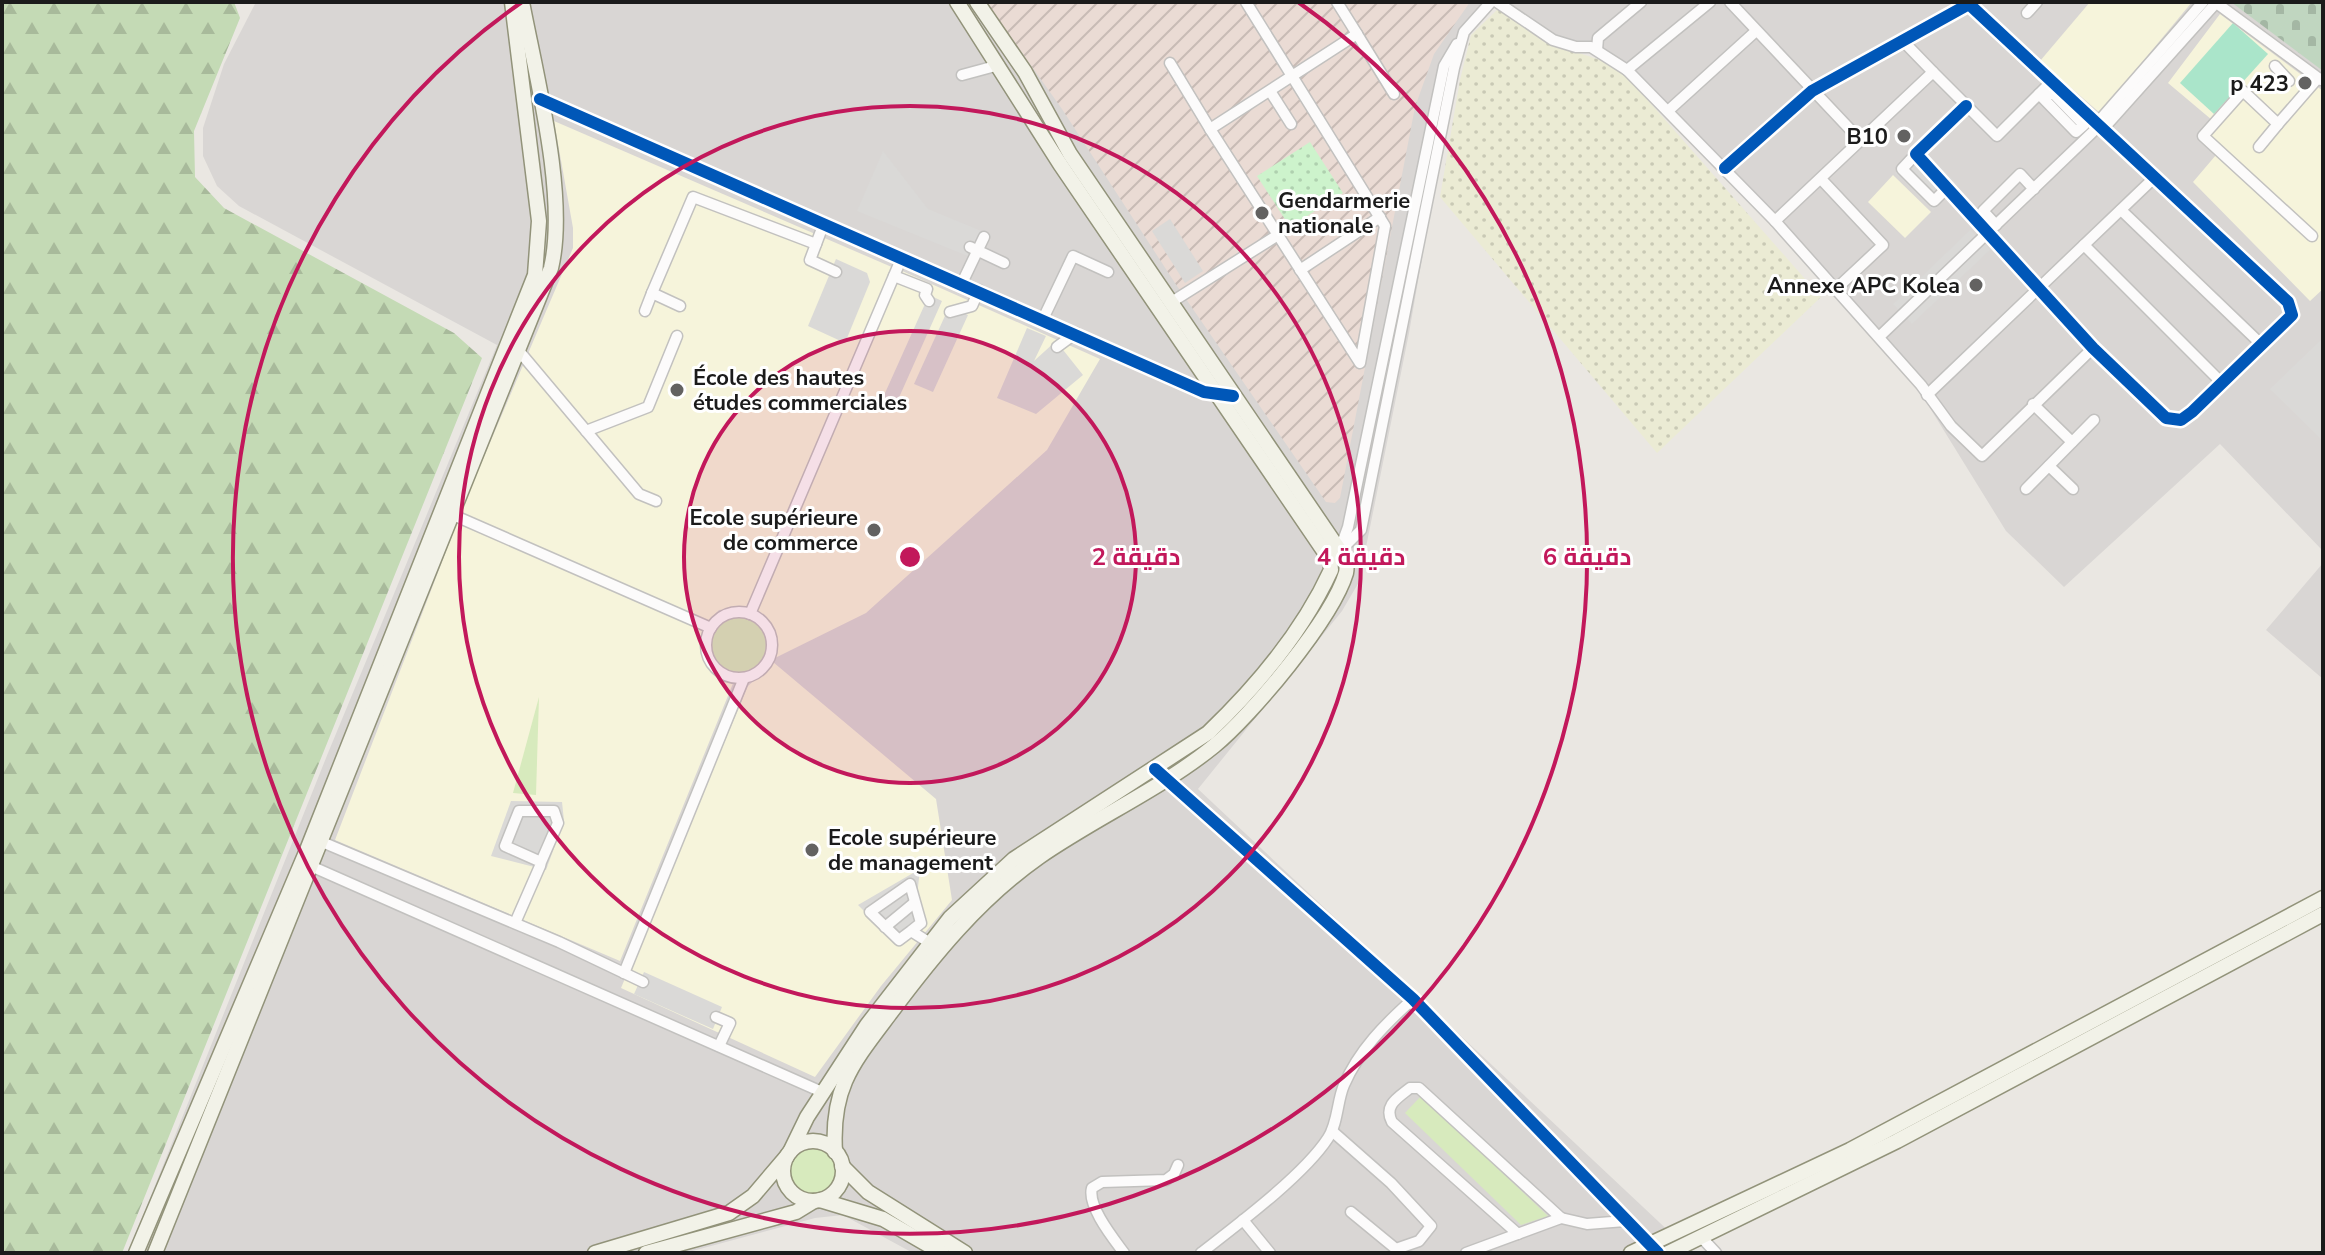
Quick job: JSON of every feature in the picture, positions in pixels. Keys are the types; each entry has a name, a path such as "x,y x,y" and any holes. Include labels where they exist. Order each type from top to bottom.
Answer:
{"main road":[{"path":"136,1253 307,850 535,275 539,221 512,2"},
{"path":"155,1253 519,351 556,245 558,227 540,99 522,2"},
{"path":"957,2 1060,164 1216,395 1335,556"},
{"path":"835,1152 834,1115 839,1092 881,1025 959,926 1039,857 1160,774 1232,710 1294,634 1324,585 1335,556 1233,396 1070,154 1025,72 977,2"},
{"path":"942,1253 883,1219 794,1195 787,1187 783,1166 822,1092 950,918 1014,859 1160,774"},
{"path":"1631,1253 1654,1249 1850,1150 2323,898"},
{"path":"1668,1253 1897,1141 2323,914"},
{"path":"595,1253 729,1213 753,1196 789,1154 808,1142 827,1145 835,1152 842,1166 868,1192 965,1253"},
{"path":"646,1253 796,1212 838,1188 842,1166"}],"street":[{"path":"1170,63 1360,363 1385,226 1246,2"},
{"path":"1337,2 1394,94"},
{"path":"1335,556 1361,530 1449,67 1464,32 1491,2"},
{"path":"1497,2 1553,40 1597,50 1627,70 1775,221 1879,337 1951,426 1982,456 2093,348"},
{"path":"1622,2 1631,11"},
{"path":"1597,50 1598,38 1641,2"},
{"path":"1627,70 1710,2"},
{"path":"1730,2 1861,141"},
{"path":"2027,13 2037,2"},
{"path":"2101,125 2203,2"},
{"path":"1879,337 2101,125 2215,2 2320,79 2259,147"},
{"path":"1725,168 1812,91 1969,4 2292,308 2292,315 2192,412 2174,421 2166,418 2093,348 2038,289 1992,229 1916,154"},
{"path":"1669,110 1756,31"},
{"path":"1210,129 1357,34"},
{"path":"1904,42 1997,136 2042,97 2052,81"},
{"path":"2289,81 2277,69 2292,57"},
{"path":"962,75 999,65"},
{"path":"1775,221 1933,72"},
{"path":"1270,91 1291,124"},
{"path":"2278,124 2243,91 2203,136 2312,236"},
{"path":"540,99 1216,395 1233,396"},
{"path":"1948,187 1934,201 1902,169 1966,106"},
{"path":"1992,229 1983,211 2020,174 2034,189"},
{"path":"1927,395 2154,178"},
{"path":"1821,179 1883,245 1836,289"},
{"path":"645,311 693,197 816,244"},
{"path":"2121,210 2262,345"},
{"path":"1300,270 1380,217"},
{"path":"824,223 810,260 836,272"},
{"path":"1170,303 1202,278 1278,235"},
{"path":"962,283 974,249 984,237"},
{"path":"2084,245 2222,383"},
{"path":"974,249 1004,263"},
{"path":"1043,319 1073,256 1108,272"},
{"path":"750,614 902,257"},
{"path":"894,276 927,289 925,295 929,301"},
{"path":"950,312 972,306 979,290"},
{"path":"652,293 680,306"},
{"path":"1057,347 1076,333"},
{"path":"586,431 648,407 677,336"},
{"path":"519,351 639,494 656,501"},
{"path":"2033,404 2072,442"},
{"path":"2026,489 2094,420"},
{"path":"2049,466 2073,489"},
{"path":"453,515 711,628"},
{"path":"624,973 744,678 768,662 772,643 765,625 750,614 732,613 711,628 706,646 712,664 726,676 744,678"},
{"path":"1160,774 1413,999 1654,1249"},
{"path":"515,923 558,823 554,811 519,811 505,846 541,862"},
{"path":"322,842 515,923 643,982"},
{"path":"307,850 313,867 822,1092"},
{"path":"910,884 914,903 921,923 899,940 870,912 910,884"},
{"path":"885,927 914,903"},
{"path":"911,931 930,943"},
{"path":"1201,1253 1243,1220 1311,1156 1332,1131 1344,1086 1362,1053 1380,1029 1413,999"},
{"path":"716,1017 730,1023 719,1046"},
{"path":"1518,1234 1392,1122 1388,1113 1391,1104 1410,1088 1419,1088 1561,1218 1587,1224 1625,1221"},
{"path":"1332,1131 1391,1183 1431,1226 1419,1241 1396,1249 1351,1212"},
{"path":"1124,1253 1095,1206 1090,1195 1092,1188 1102,1182 1166,1180 1174,1174 1178,1165"},
{"path":"1466,1253 1561,1218"},
{"path":"1243,1220 1270,1253"},
{"path":"1702,1238 1716,1253"}],"shaded area":[{"path":"256,2 1493,2 1466,30 1455,68 1409,333 1359,582 1342,611 1198,789 1692,1253 913,1253 843,1215 815,1218 685,1253 128,1253 328,753 497,345 239,206 217,186 203,156 203,128 224,64"},
{"name":"Gendarmerie nationale","path":"986,2 1470,2 1434,54 1415,107 1340,498 1335,503 1326,502 1175,283 1062,109"},
{"path":"1495,2 2323,2 2323,551 2220,444 2064,587 2006,531 1917,387 1771,223 1637,84 1589,49 1573,46"},
{"path":"2090,2 2192,2 2100,113 2040,61"},
{"path":"2220,14 2323,91 2323,289 2310,301 2193,182 2216,155 2197,137 2212,120 2168,83"},
{"name":"École des hautes études commerciales","path":"554,121 894,268 748,607 719,610 707,623 460,513 573,248 573,228"},
{"path":"1921,148 1958,185 1933,210 1895,173"},
{"path":"883,151 928,209 991,235 980,261 857,211"},
{"path":"1893,175 1931,212 1905,238 1868,202"},
{"path":"1170,219 1203,271 1185,283 1152,231"},
{"path":"1970,230 1990,250 1912,324 1893,304"},
{"path":"836,259 867,273 870,282 845,343 808,326"},
{"name":"Ecole supérieure de commerce","path":"900,270 1100,359 1047,450 866,613 775,658 775,630 756,610"},
{"path":"929,295 942,301 897,402 890,399 886,404 881,402"},
{"path":"949,307 968,315 933,392 914,384"},
{"path":"1027,328 1046,336 1034,361 1056,341 1083,375 1036,414 997,398"},
{"path":"2323,338 2323,441 2270,389"},
{"path":"457,523 704,630 701,644 706,663 716,674 734,681 620,961 335,840"},
{"path":"2323,563 2323,679 2266,630"},
{"name":"Ecole supérieure de management","path":"773,662 936,799 952,900 881,986 815,1077 621,988 748,686"},
{"path":"511,801 562,802 564,821 546,870 491,856"},
{"path":"920,869 917,896 927,924 898,945 858,905"},
{"path":"644,972 722,1007 713,1029 634,994"}],"green space":[{"path":"2,2 234,2 240,18 194,131 195,177 224,208 454,333 482,358 122,1253 2,1253"},
{"path":"2231,2 2323,2 2323,71"},
{"path":"1498,9 1546,42 1600,60 1623,72 1821,297 1657,453 1440,197 1471,35"},
{"path":"2233,23 2268,54 2214,114 2180,83"},
{"path":"1310,142 1343,193 1290,227 1257,176"},
{"path":"739,617 759,625 767,645 759,665 739,673 719,665 711,645 719,625"},
{"path":"539,697 536,795 513,793"},
{"path":"1421,1096 1548,1216 1521,1225 1405,1113"},
{"path":"813,1149 829,1156 836,1172 829,1188 813,1195 797,1188 790,1172 797,1156"}],"cycle path":[{"path":"1725,168 1812,91 1969,4 2288,302 2292,315 2192,412 2181,420 2166,418 2093,348 1916,154 1966,106"},
{"path":"540,99 1204,392 1233,396"},
{"path":"1155,769 1413,999 1658,1253"}],"place":[{"name":"p 423","path":"2305,83"},
{"name":"B10","path":"1904,136"},
{"name":"Gendarmerie nationale","path":"1262,213"},
{"name":"Annexe APC Kolea","path":"1976,285"},
{"name":"École des hautes études commerciales","path":"677,390"},
{"name":"Ecole supérieure de commerce","path":"874,530"},
{"name":"Ecole supérieure de management","path":"812,850"}]}
